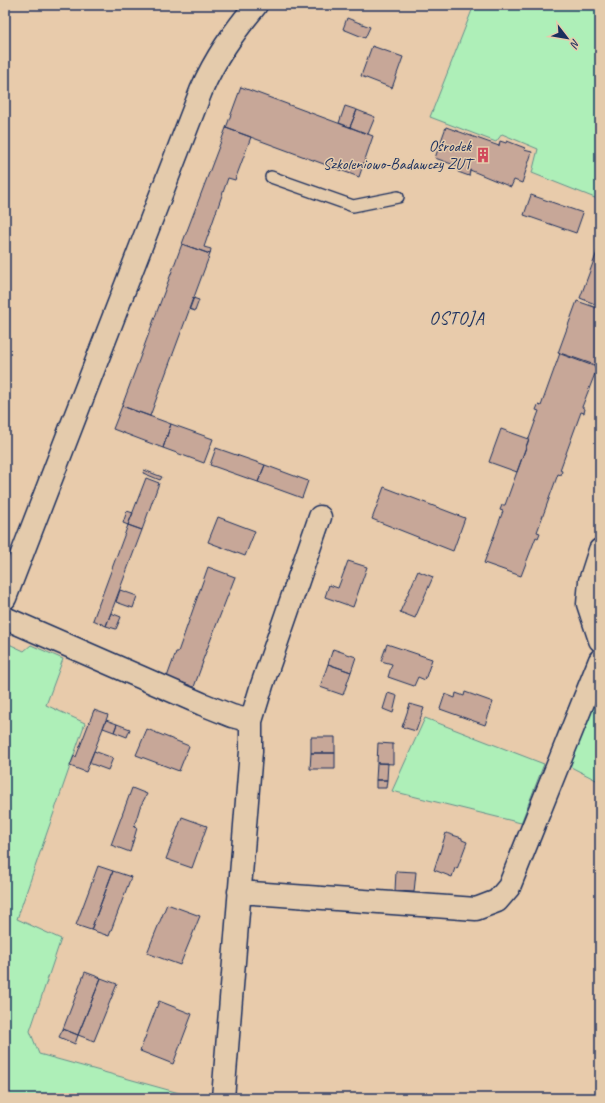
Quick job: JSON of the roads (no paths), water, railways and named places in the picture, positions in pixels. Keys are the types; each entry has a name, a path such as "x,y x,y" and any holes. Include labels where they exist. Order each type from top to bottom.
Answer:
{"street":[{"path":"5,598 211,66 224,46 256,5"},
{"path":"223,1098 251,751 251,721 320,517"},
{"path":"600,550 590,580 588,604 600,640"},
{"path":"5,618 202,704 232,716 251,721"},
{"path":"240,892 476,909 497,901 509,887 600,660"}],"lane":[{"path":"271,177 353,206 398,197"}],"place":[{"name":"Ośrodek Szkoleniowo-Badawczy ZUT","path":"483,155"}],"district":[{"name":"OSTOJA","path":"457,318"}]}
